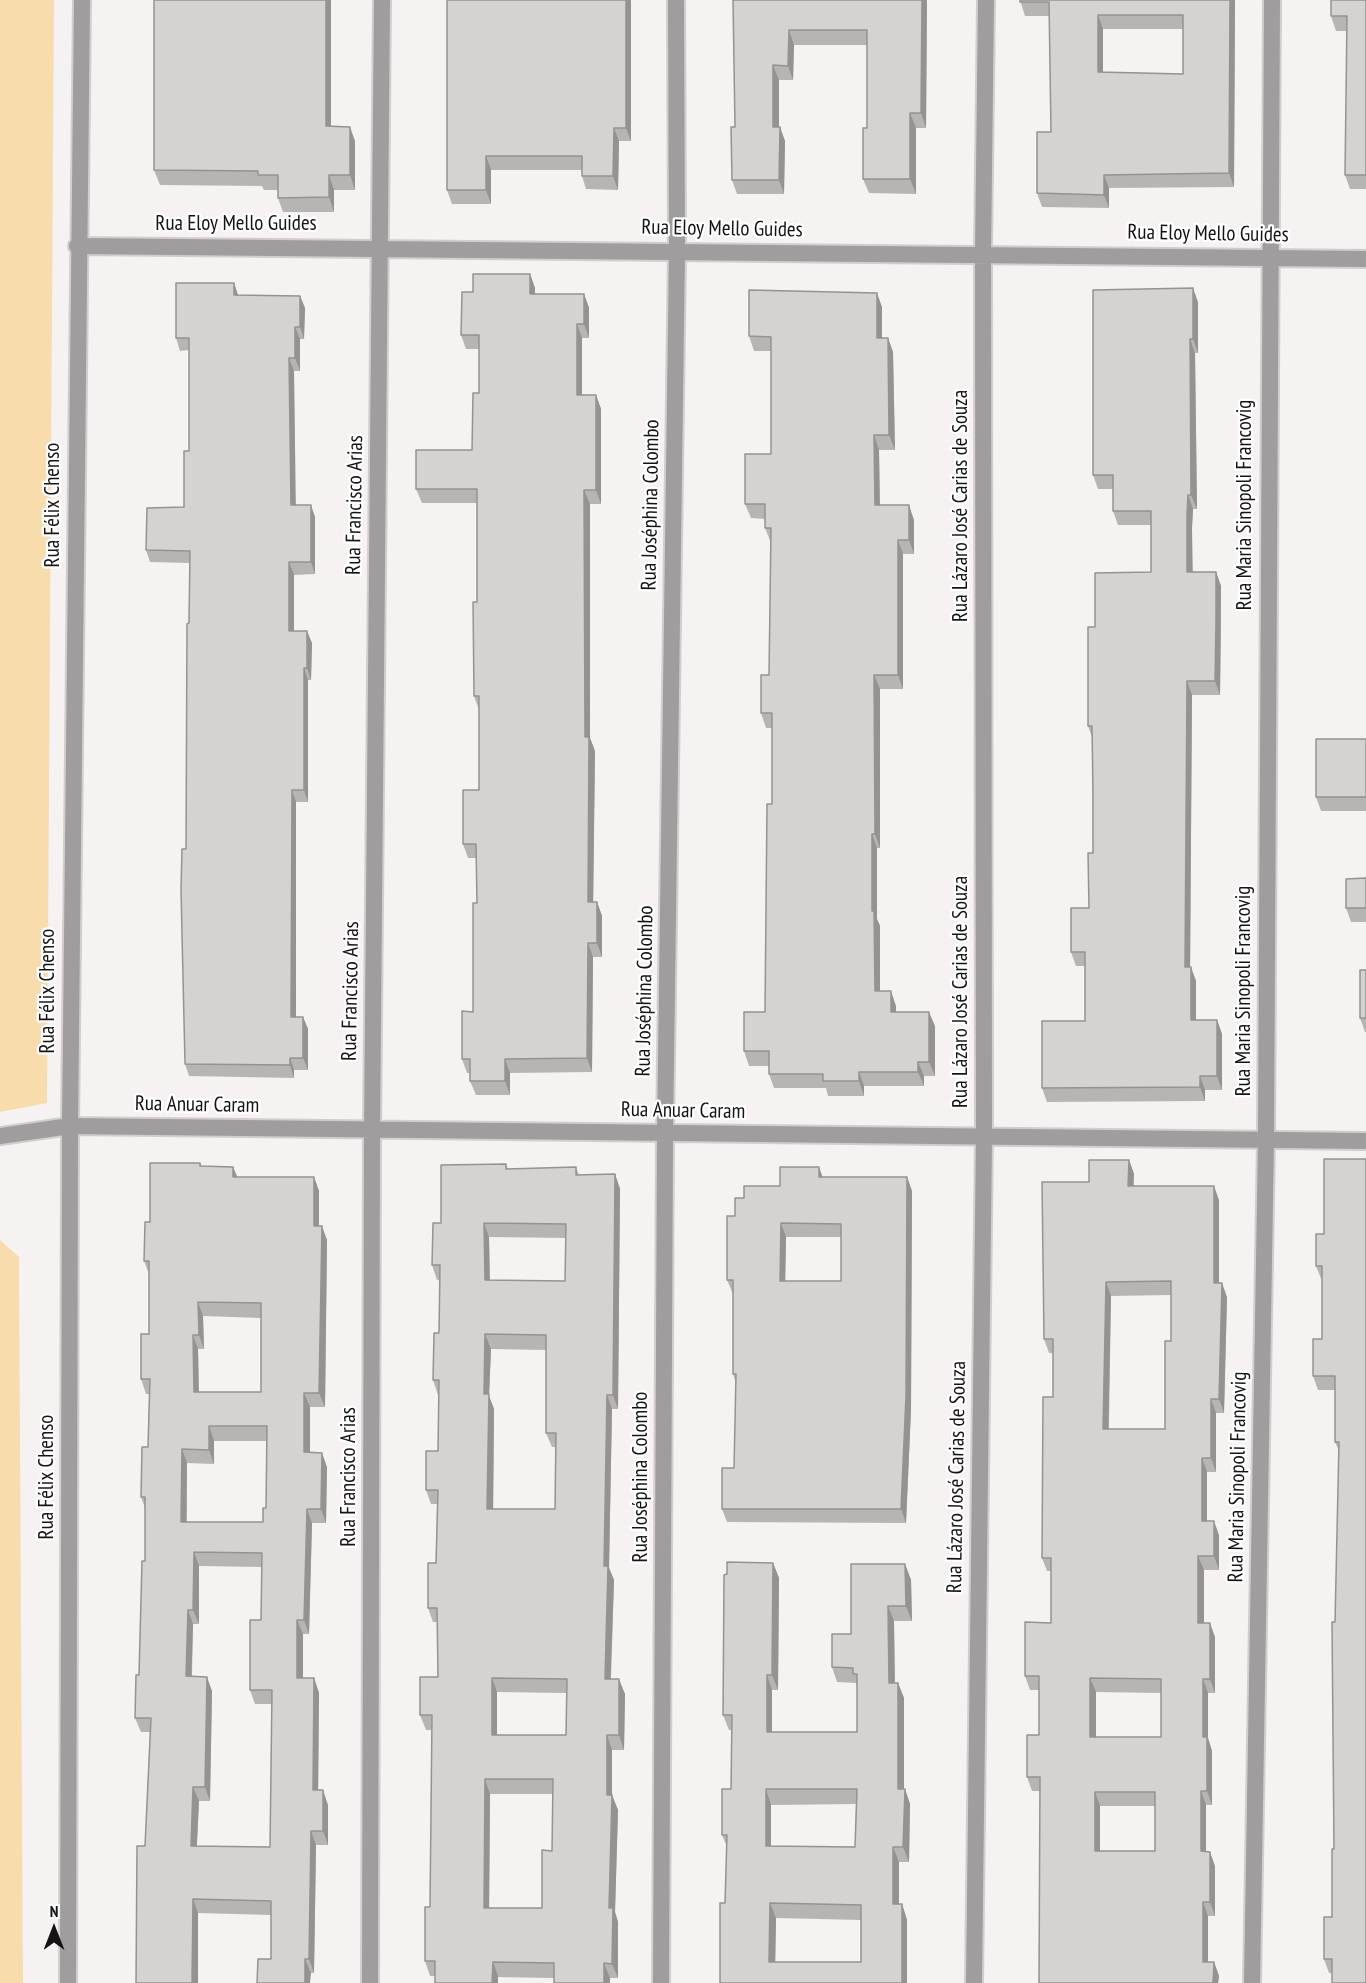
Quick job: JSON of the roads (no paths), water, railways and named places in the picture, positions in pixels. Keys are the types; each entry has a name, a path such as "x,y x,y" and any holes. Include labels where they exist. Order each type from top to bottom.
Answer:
{"street":[{"name":"Rua Félix Chenso","path":"68,1983 70,1126 77,246 82,0"},
{"name":"Rua Francisco Arias","path":"370,1983 372,1130 382,0"},
{"name":"Rua Joséphina Colombo","path":"661,1983 665,1133 677,251 676,0"},
{"name":"Rua Lázaro José Carias de Souza","path":"974,1983 984,1137 983,254 986,0"},
{"name":"Rua Maria Sinopoli Francovig","path":"1252,1983 1266,1140 1272,0"},
{"name":"Rua Eloy Mello Guides","path":"77,246 380,247 1269,256 1366,259"},
{"name":"Rua Anuar Caram","path":"0,1136 70,1126 1366,1142"}]}
